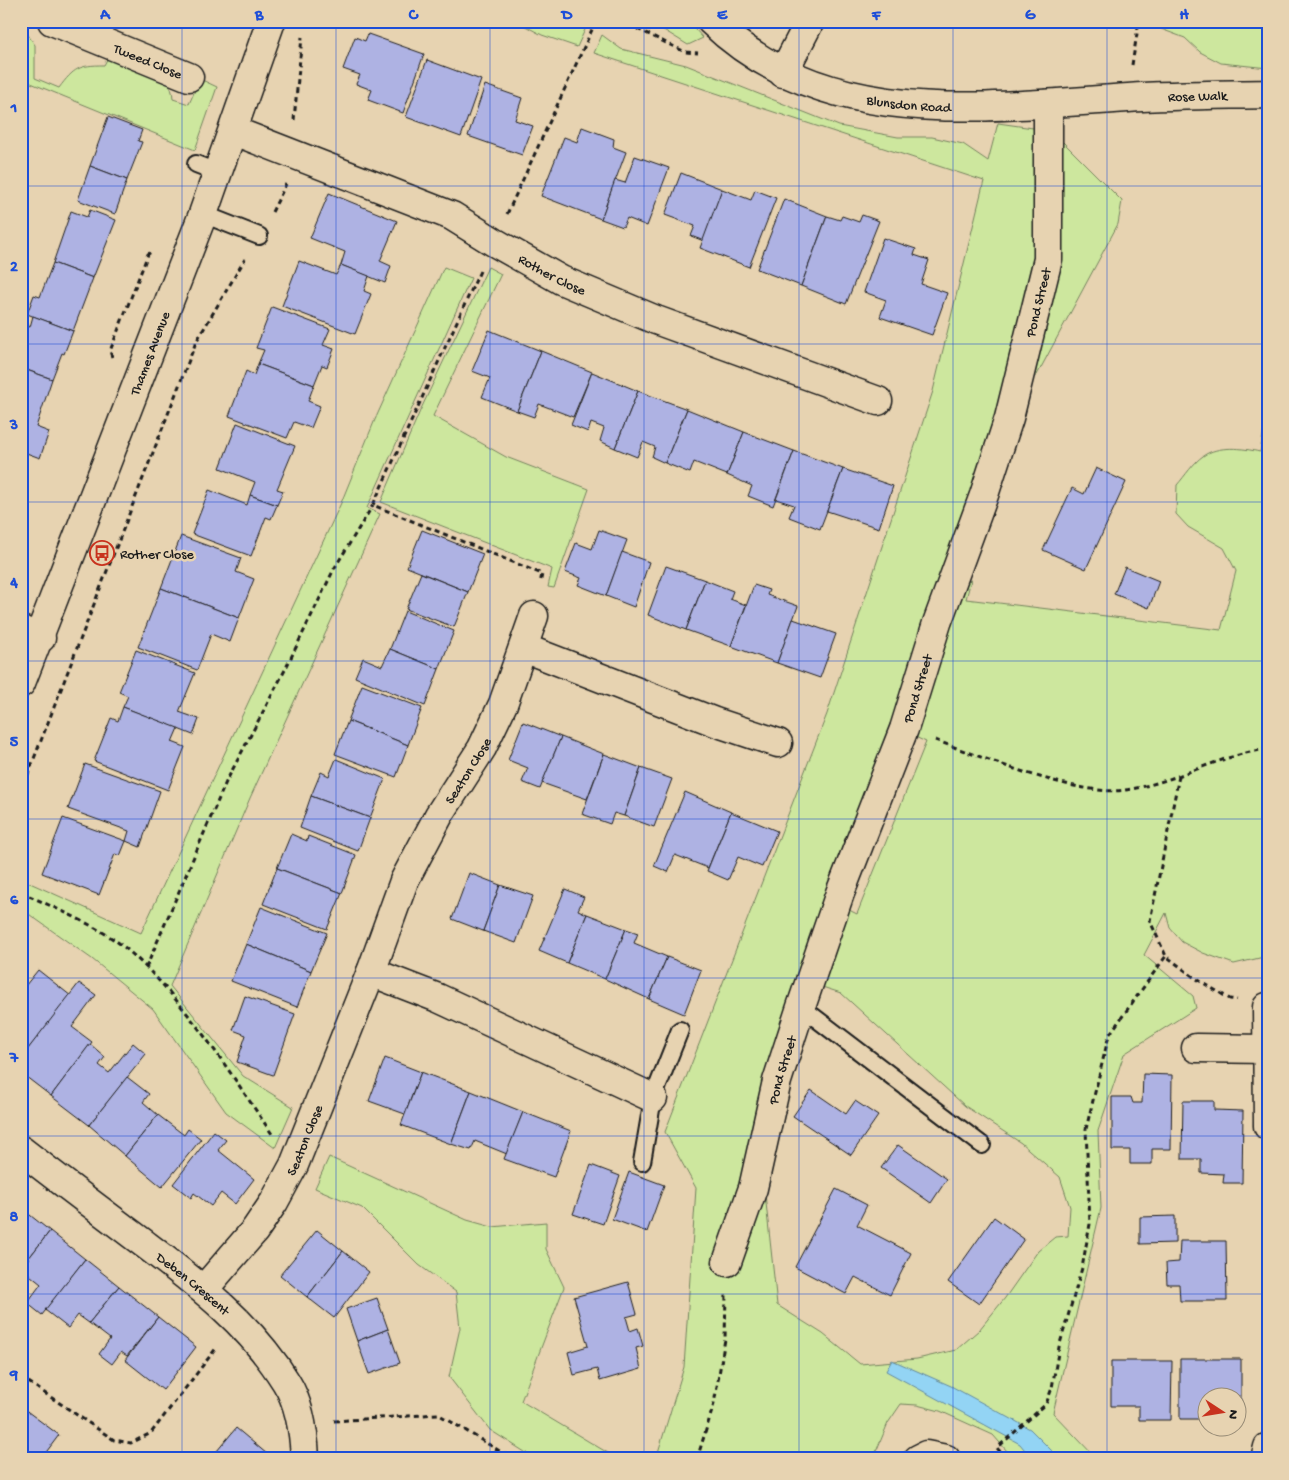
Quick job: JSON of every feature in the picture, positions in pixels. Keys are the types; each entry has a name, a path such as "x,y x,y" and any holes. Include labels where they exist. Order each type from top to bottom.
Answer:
{"street":[{"name":"Tweed Close","path":"52,21 191,72"},
{"name":"Thames Avenue","path":"21,683 31,634 203,214 207,169 234,131 272,21"},
{"name":"Blunsdon Road","path":"711,21 736,44 783,73 864,99 903,105 987,107 1127,98"},
{"path":"783,73 810,21"},
{"name":"Rose Walk","path":"1127,98 1268,94"},
{"name":"Pond Street","path":"727,1262 753,1188 777,1081 801,1007 844,885 904,729 937,623 984,495 1006,427 1029,341 1049,244 1048,104"},
{"name":"Rother Close","path":"234,131 452,216 561,280 656,320 878,401"},
{"name":"Seaton Close","path":"204,1289 255,1230 274,1202 294,1165 371,972 408,873 435,822 482,748 503,704 534,616"},
{"path":"524,648 715,722 778,743"},
{"path":"371,972 438,998 653,1098"},
{"path":"1267,1007 1268,1126"},
{"path":"1196,1048 1266,1049"},
{"name":"Deben Crescent","path":"21,1150 204,1289 237,1320 264,1350 287,1383 301,1424 305,1459"},
{"path":"1265,1459 1268,1447"},
{"path":"918,1459 926,1455 946,1459"}],"lane":[{"path":"203,214 259,236"},
{"path":"801,1007 982,1145"},
{"path":"642,1162 653,1098 680,1030"}],"path":[{"path":"146,968 226,782 285,670 334,569 373,505 596,21"},
{"path":"1127,98 1139,21"},
{"path":"21,792 196,342 283,194 301,136 294,124 303,29"},
{"path":"373,505 542,574 534,616"},
{"path":"904,729 1051,779 1100,791 1126,790 1179,775 1237,754 1268,749"},
{"path":"1179,775 1150,921 1166,956 1195,978 1230,999 1267,1007"},
{"path":"21,892 106,936 130,952 146,968 216,1052 294,1165"},
{"path":"1006,1459 997,1448 1046,1404 1052,1388 1059,1347 1082,1268 1090,1224 1086,1128 1109,1034 1166,956"},
{"path":"697,1459 714,1404 725,1339 727,1262"},
{"path":"21,1377 114,1440 131,1443 150,1433 237,1320"},
{"path":"301,1424 438,1414 513,1459"}],"green space":[{"path":"516,21 589,21 577,47 542,35"},
{"path":"649,21 688,21 703,38 688,45"},
{"path":"1157,21 1268,21 1268,68 1221,63 1200,52 1185,38 1161,29"},
{"path":"21,25 35,45 35,78 59,88 78,69 104,65 110,54 159,74 171,89 173,99 189,104 200,79 217,87 195,150 21,79"},
{"path":"602,35 621,49 686,65 839,126 898,137 932,137 963,144 988,161 998,123 1033,128 1063,142 1122,201 1118,224 1037,375 1004,398 995,414 949,588 971,580 966,599 1221,630 1236,571 1224,548 1188,527 1176,514 1177,485 1196,462 1203,456 1216,450 1231,448 1260,452 1268,406 1268,956 1234,964 1203,953 1182,942 1170,928 1166,913 1144,955 1193,996 1196,1008 1124,1054 1098,1131 1101,1208 1053,1413 1097,1459 1014,1459 993,1435 940,1411 917,1405 901,1404 888,1423 873,1459 656,1459 684,1367 696,1188 665,1132 827,714 933,391 984,181 594,53","holes":["911,735 926,742 857,914 847,909","819,986 841,993 965,1106 1021,1143 1060,1177 1070,1207 1068,1236 1055,1237 1038,1251 1005,1298 979,1330 956,1350 917,1359 860,1364 823,1334 777,1305 759,1138"]},
{"path":"444,267 471,278 367,508 380,514 250,798 170,986 243,1076 293,1107 275,1148 226,1112 153,1009 92,959 23,910 21,911 21,879 141,933 341,503 374,422"},
{"path":"488,267 501,274 433,416 506,457 589,489 554,588 548,587 552,569 381,502 420,411"},
{"path":"329,1157 467,1220 492,1227 546,1222 546,1249 564,1287 521,1401 618,1459 536,1459 490,1430 449,1377 460,1328 456,1292 419,1265 362,1208 315,1188"}],"water":[{"path":"892,1360 951,1386 1030,1429 1060,1459 1032,1459 1020,1444 886,1371"}],"building":[{"path":"368,34 424,54 403,113 368,100 372,90 356,84 360,75 343,69 355,37 365,41"},
{"path":"427,60 481,80 461,137 406,117"},
{"path":"485,85 522,98 515,120 533,126 522,155 468,136"},
{"path":"108,117 142,130 138,141 142,142 127,180 90,166"},
{"path":"582,127 614,139 613,147 626,152 601,219 541,196 564,137 577,142"},
{"path":"635,156 669,168 647,226 627,218 623,227 601,219 615,180 625,183"},
{"path":"90,166 127,180 115,214 78,200"},
{"path":"681,173 722,189 704,241 691,236 695,226 665,215"},
{"path":"722,189 751,200 755,190 776,198 749,267 700,248"},
{"path":"329,193 397,221 380,261 391,266 385,283 341,265 345,252 310,238"},
{"path":"784,199 827,216 801,286 757,269"},
{"path":"90,210 116,220 93,278 53,263 71,211 87,217"},
{"path":"862,215 879,221 846,304 801,286 827,216 840,220 842,216 859,222"},
{"path":"883,238 916,249 914,255 929,260 921,284 947,293 932,335 880,317 886,300 864,292"},
{"path":"299,261 336,275 341,265 369,276 364,291 371,294 355,334 282,306"},
{"path":"53,263 93,278 73,331 27,314 34,295 40,297"},
{"path":"272,307 330,329 323,345 334,349 327,367 322,365 314,385 258,364 264,350 256,348"},
{"path":"33,316 73,331 52,379 21,368 21,324 30,327"},
{"path":"489,330 541,351 517,411 482,397 490,378 472,371"},
{"path":"541,351 592,372 573,417 539,404 534,417 517,411"},
{"path":"258,364 314,385 308,401 320,406 311,428 294,422 287,438 229,416 246,371 254,375"},
{"path":"21,368 52,379 36,427 49,432 40,458 21,451"},
{"path":"592,372 638,391 615,448 600,441 604,428 591,423 588,432 571,425"},
{"path":"638,391 687,409 665,463 652,457 655,447 643,442 637,457 615,448"},
{"path":"687,409 744,432 727,475 694,462 690,473 665,463"},
{"path":"237,423 295,446 277,489 283,491 277,505 250,495 255,482 220,468"},
{"path":"744,432 794,451 773,506 748,496 752,486 727,475"},
{"path":"794,451 843,469 820,529 789,517 794,505 776,499"},
{"path":"1096,468 1126,482 1086,569 1043,550 1072,488 1084,494"},
{"path":"843,469 893,486 879,528 827,511"},
{"path":"209,490 247,505 250,495 277,505 271,519 266,517 251,556 192,534"},
{"path":"422,530 483,554 468,592 407,567"},
{"path":"599,530 627,540 606,596 578,585 581,578 565,572 576,543 592,549"},
{"path":"181,536 241,558 236,572 254,579 239,618 161,588"},
{"path":"622,552 649,562 634,607 606,596"},
{"path":"666,566 705,580 686,630 648,615"},
{"path":"1125,567 1159,581 1149,608 1114,594"},
{"path":"421,573 468,592 454,627 406,609"},
{"path":"705,580 733,591 730,599 746,605 731,646 686,630"},
{"path":"754,585 769,590 767,595 798,606 777,663 731,646"},
{"path":"161,588 239,618 230,642 211,634 197,670 138,647"},
{"path":"405,611 454,631 439,669 390,649"},
{"path":"793,619 836,634 820,678 777,663"},
{"path":"390,649 439,669 425,706 355,677 363,658 382,666"},
{"path":"136,650 195,673 179,712 199,719 193,735 123,707 128,696 119,692"},
{"path":"362,685 422,708 408,745 348,721"},
{"path":"123,707 178,728 172,742 185,747 168,790 94,761 111,718 118,721"},
{"path":"348,721 408,745 396,777 335,754"},
{"path":"523,722 561,737 540,789 522,782 528,768 508,760"},
{"path":"561,737 604,754 587,799 542,783"},
{"path":"604,754 641,768 624,816 614,813 610,824 582,814"},
{"path":"336,759 385,779 370,818 311,796 321,772 329,776"},
{"path":"85,764 160,791 140,847 126,841 129,831 68,809"},
{"path":"641,768 672,779 654,827 624,816"},
{"path":"685,792 731,812 708,868 675,855 668,872 654,866"},
{"path":"311,796 370,818 358,851 300,828"},
{"path":"731,812 777,831 762,867 738,857 728,880 707,871"},
{"path":"63,818 126,841 120,856 115,854 99,895 42,873"},
{"path":"291,834 307,841 308,836 356,855 342,893 277,868"},
{"path":"277,868 342,893 327,929 263,904"},
{"path":"469,873 500,885 483,931 452,919"},
{"path":"500,885 533,896 516,943 483,931"},
{"path":"565,889 584,897 578,910 587,914 567,963 539,951"},
{"path":"261,907 327,933 311,971 246,944"},
{"path":"587,914 626,929 605,979 567,963"},
{"path":"626,929 638,933 634,943 667,957 649,999 605,979"},
{"path":"246,944 311,971 297,1007 231,981"},
{"path":"667,957 701,970 684,1014 649,999"},
{"path":"38,970 71,996 21,1058 21,991"},
{"path":"79,983 96,995 72,1027 92,1042 51,1096 21,1073 21,1058"},
{"path":"245,996 295,1014 273,1075 237,1062 246,1035 233,1030"},
{"path":"133,1043 146,1054 89,1125 51,1096 90,1044 105,1057 99,1065 109,1073"},
{"path":"385,1058 421,1072 405,1114 369,1101"},
{"path":"421,1072 471,1091 451,1144 401,1125"},
{"path":"1143,1074 1172,1075 1171,1149 1152,1149 1152,1164 1130,1164 1130,1150 1112,1150 1112,1097 1131,1097 1133,1103 1142,1103"},
{"path":"127,1077 149,1094 143,1102 158,1115 125,1156 89,1125"},
{"path":"811,1090 846,1114 855,1101 878,1116 851,1155 793,1116"},
{"path":"471,1091 523,1112 507,1154 475,1141 471,1150 451,1144"},
{"path":"1183,1101 1214,1101 1214,1110 1243,1111 1242,1183 1223,1183 1224,1174 1201,1173 1201,1159 1182,1159"},
{"path":"523,1112 571,1131 554,1177 504,1159"},
{"path":"158,1115 184,1135 188,1129 201,1139 162,1187 125,1156"},
{"path":"214,1131 226,1140 218,1150 254,1179 235,1204 221,1193 211,1206 194,1193 191,1198 173,1184"},
{"path":"898,1145 947,1179 931,1203 881,1168"},
{"path":"591,1165 620,1176 603,1224 573,1214"},
{"path":"629,1172 664,1185 647,1232 612,1219"},
{"path":"836,1189 867,1205 857,1225 911,1253 890,1295 855,1277 846,1294 795,1267"},
{"path":"21,1208 50,1231 21,1268"},
{"path":"1175,1216 1175,1243 1140,1244 1140,1217"},
{"path":"994,1217 1024,1239 979,1304 948,1282"},
{"path":"317,1230 343,1251 307,1297 280,1275"},
{"path":"50,1231 85,1259 42,1315 27,1303 41,1284 21,1268"},
{"path":"1180,1241 1226,1241 1227,1301 1180,1301 1179,1284 1167,1284 1166,1263 1179,1262"},
{"path":"343,1251 369,1272 334,1318 307,1297"},
{"path":"85,1259 119,1286 89,1323 78,1315 68,1328 45,1310"},
{"path":"628,1282 637,1314 626,1317 630,1331 638,1328 643,1346 636,1348 641,1369 600,1381 597,1369 574,1375 568,1352 588,1346 574,1297"},
{"path":"119,1286 158,1317 127,1356 121,1352 112,1364 99,1354 110,1339 89,1323"},
{"path":"377,1298 388,1329 357,1341 346,1309"},
{"path":"158,1317 196,1347 163,1390 125,1360"},
{"path":"388,1329 400,1363 369,1374 357,1341"},
{"path":"1180,1359 1241,1359 1241,1388 1196,1388 1196,1419 1180,1419"},
{"path":"1111,1361 1172,1361 1171,1420 1139,1420 1139,1406 1111,1406"},
{"path":"24,1409 59,1435 41,1459 21,1459 21,1413"},
{"path":"236,1428 267,1454 264,1459 212,1457"}],"place":[{"name":"Rother Close","path":"102,553"}]}
